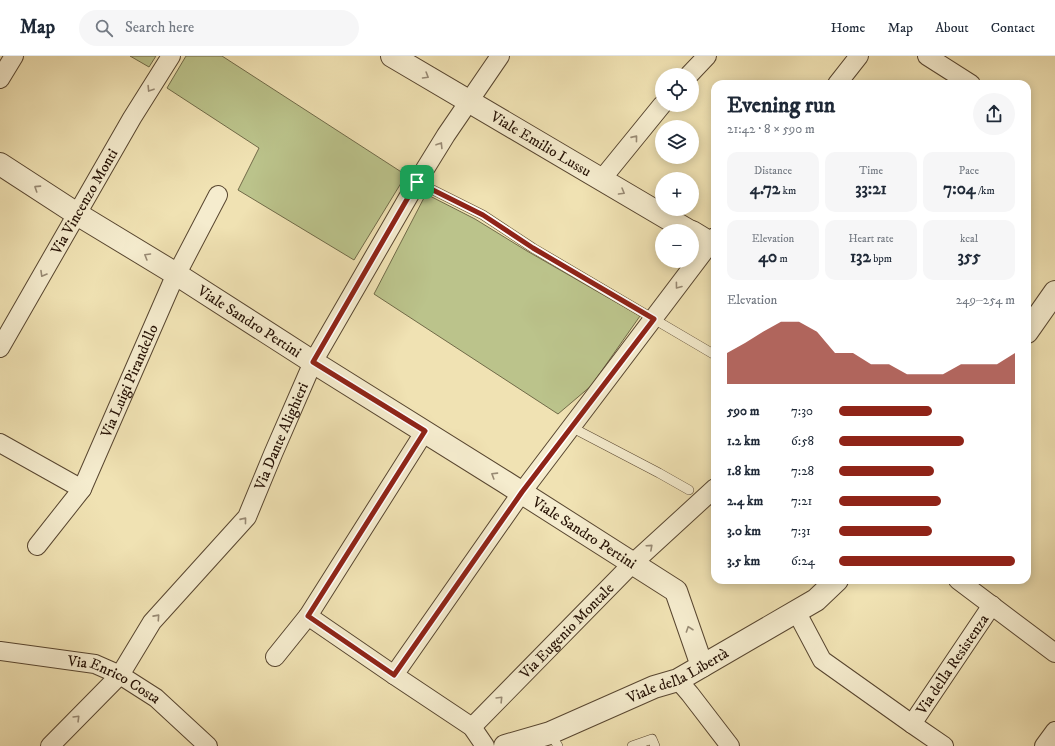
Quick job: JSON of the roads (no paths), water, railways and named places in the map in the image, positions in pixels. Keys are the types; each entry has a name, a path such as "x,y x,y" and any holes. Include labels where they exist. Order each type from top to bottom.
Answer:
{"street":[{"path":"0,80 14,56"},
{"name":"Via Vincenzo Monti","path":"0,348 132,118 171,56"},
{"name":"Viale Emilio Lussu","path":"392,56 601,180 704,238"},
{"name":"Via Dante Alighieri","path":"50,746 120,675 152,622 247,517 313,362 417,182 446,135 500,56"},
{"path":"696,68 707,56"},
{"path":"840,80 860,56"},
{"path":"927,56 965,80"},
{"path":"601,180 656,112"},
{"name":"Viale Sandro Pertini","path":"0,164 77,214 176,274 313,362 522,492 676,591 702,666"},
{"name":"Via Luigi Pirandello","path":"38,546 82,489 176,274 218,195"},
{"path":"394,675 522,492 654,319 704,238"},
{"path":"1031,326 1055,293"},
{"path":"275,657 308,616 425,431"},
{"path":"0,443 82,489"},
{"name":"Via Eugenio Montale","path":"472,727 632,564 711,492"},
{"name":"Viale della Libertà","path":"504,746 554,740 654,687 678,680 816,600 833,584"},
{"path":"963,584 1055,652"},
{"name":"Via della Resistenza","path":"912,724 992,605"},
{"path":"796,612 822,660 944,746"},
{"path":"308,616 472,727 485,746"},
{"name":"Via Enrico Costa","path":"0,651 95,664 120,675 156,698 208,746"},
{"path":"678,680 730,746"},
{"path":"1044,746 1055,731"}],"lane":[{"path":"417,182 483,215 533,248 711,353"},
{"path":"571,427 659,473 688,490"},
{"path":"632,746 652,739 655,746"}]}
